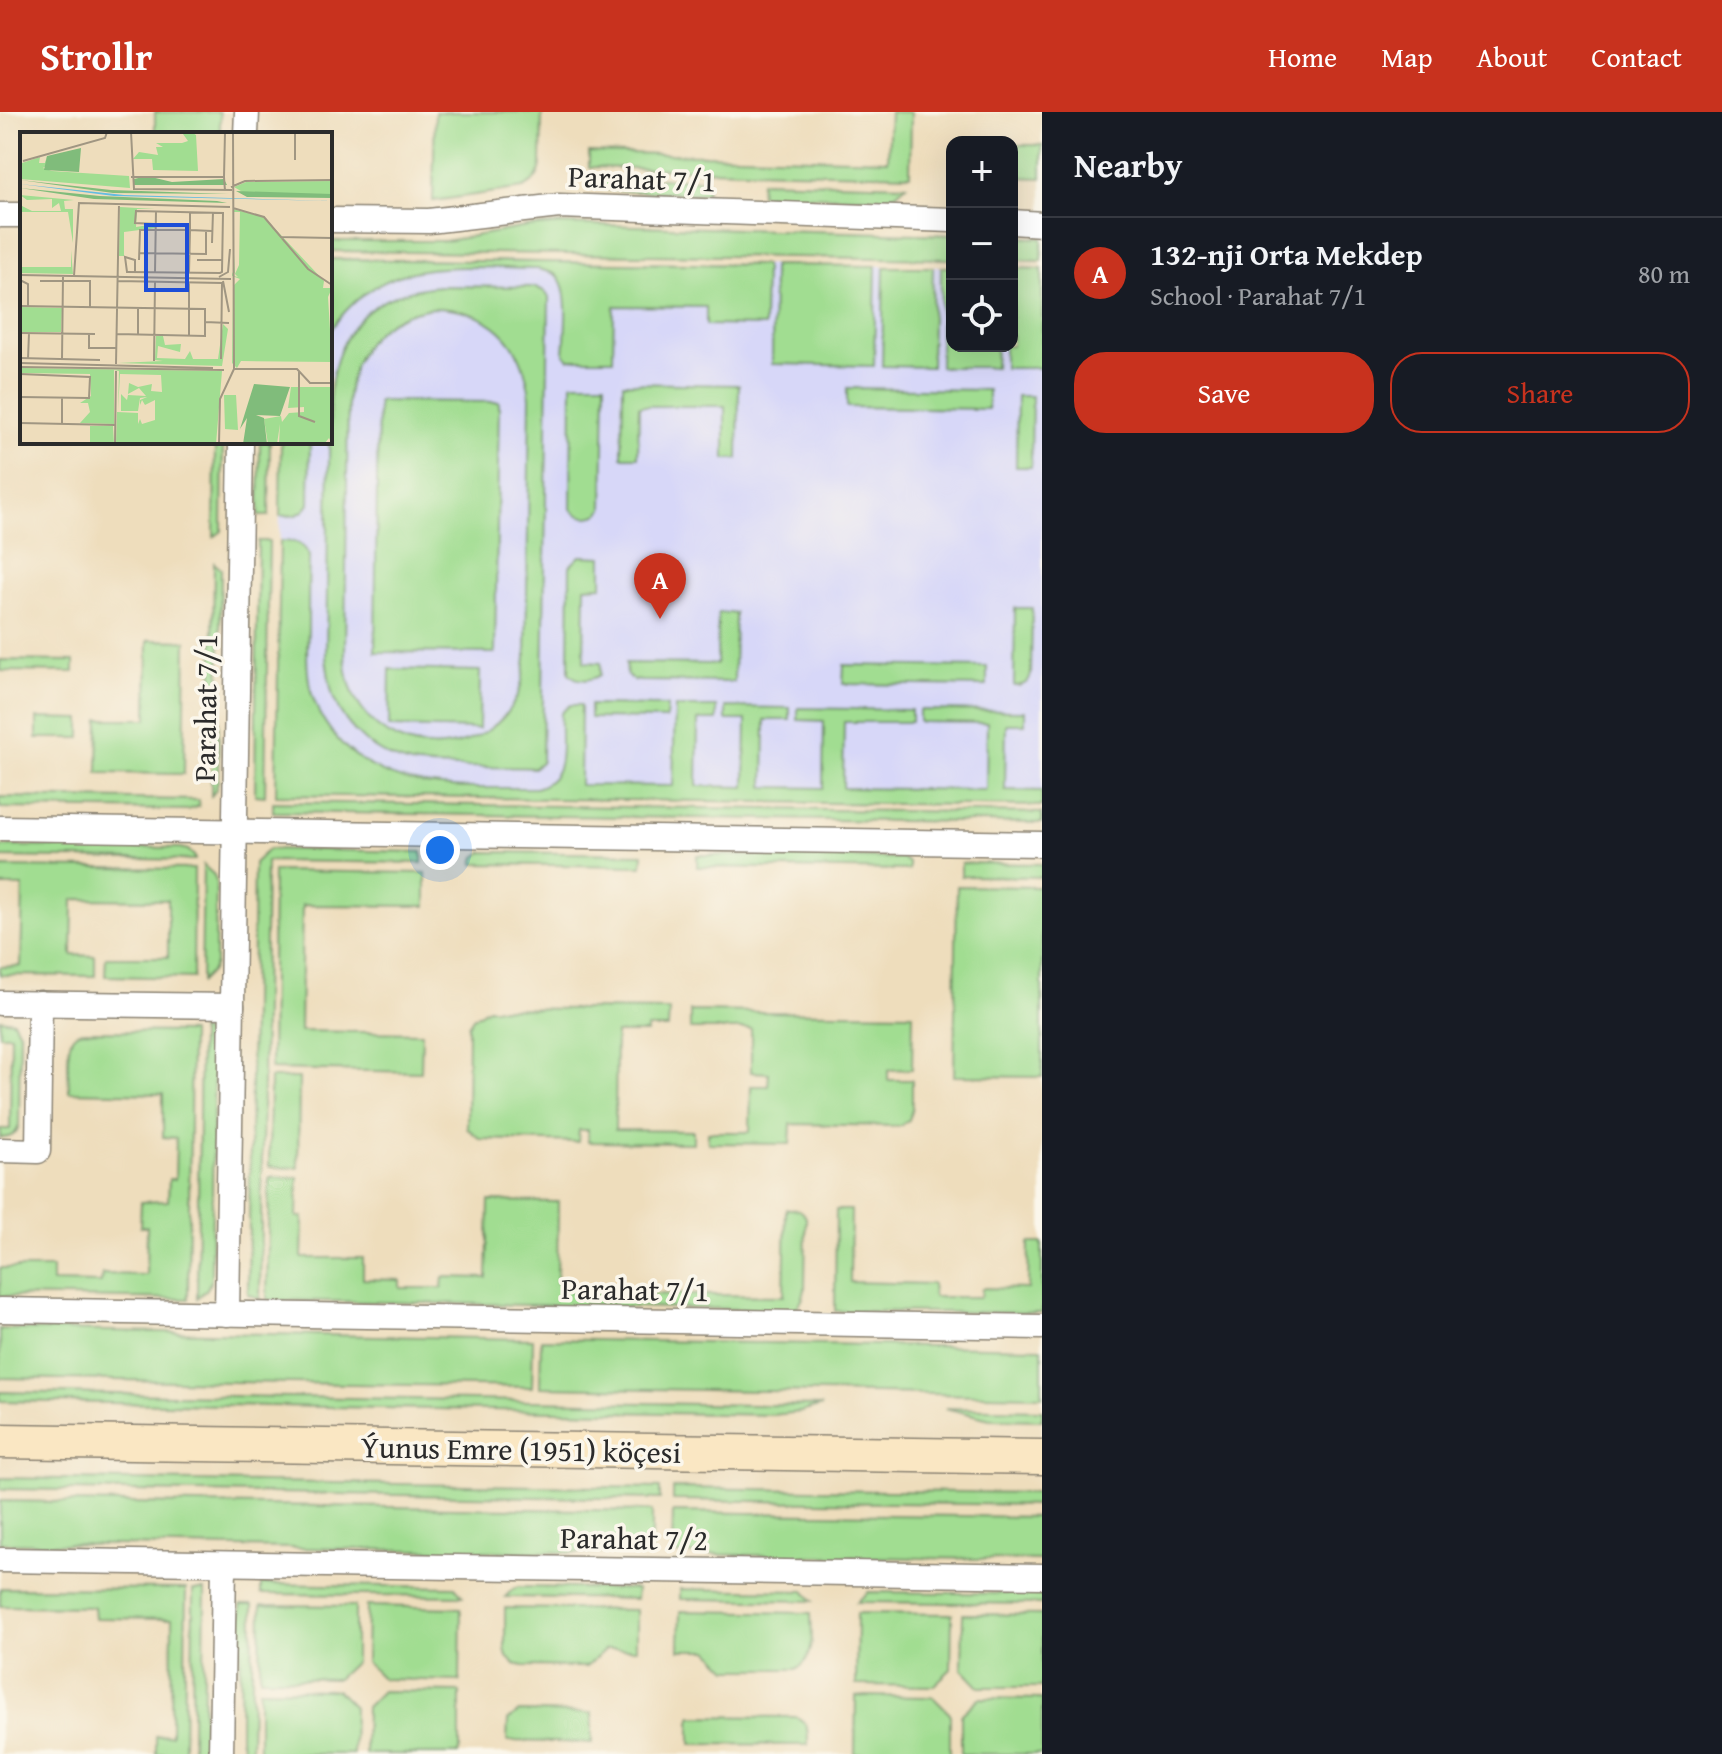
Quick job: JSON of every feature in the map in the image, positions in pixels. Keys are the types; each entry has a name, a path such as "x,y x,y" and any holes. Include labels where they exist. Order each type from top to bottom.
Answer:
{"street":[{"path":"246,132 247,112"},
{"name":"Parahat 7/1","path":"332,220 429,221 559,206 946,220"},
{"path":"1018,222 1042,224"},
{"name":"Parahat 7/1","path":"227,1314 241,444"},
{"path":"0,828 1042,844"},
{"path":"0,1003 232,1006"},
{"path":"0,1150 38,1151 40,1003"},
{"name":"Parahat 7/1","path":"0,1310 1042,1327"},
{"name":"Ýunus Emre (1951) köçesi","path":"0,1441 1042,1457"},
{"name":"Parahat 7/2","path":"0,1560 1042,1576"},
{"path":"221,1754 224,1564"}],"shaded area":[{"path":"332,258 946,267 946,352 1018,352 1018,268 1042,268 1042,806 276,795 281,444 332,444"}],"green space":[{"path":"155,112 220,112 220,132 155,132"},
{"path":"435,112 542,112 541,165 537,176 523,188 433,201"},
{"path":"890,112 911,112 910,175 589,167 589,152 888,160"},
{"path":"1018,145 1042,145 1042,178 1018,177"},
{"path":"588,177 707,180 707,194 614,191 601,189"},
{"path":"761,181 906,185 896,194 883,198 760,195"},
{"path":"564,224 946,235 946,259 332,251 332,241 445,241 526,227"},
{"path":"1018,237 1042,238 1042,261 1018,260"},
{"path":"332,259 765,265 764,326 706,325 706,307 614,306 613,359 569,359 564,354 564,291 555,274 538,269 450,267 423,270 397,276 373,288 351,306 332,329"},
{"path":"773,265 876,266 874,366 772,364"},
{"path":"884,267 933,267 931,367 882,366"},
{"path":"941,267 946,267 946,352 996,352 995,367 940,367"},
{"path":"1018,268 1042,269 1042,368 1004,368 1004,352 1018,352"},
{"path":"440,286 536,287 549,297 542,761 534,768 429,766 398,760 375,748 355,732 334,699 326,657 332,380 341,348 351,331 378,304 396,295","holes":["431,308 471,314 487,321 512,344 520,359 530,398 526,658 518,694 505,715 487,731 466,741 443,746 420,745 397,739 377,726 357,702 348,677 345,656 348,396 351,378 364,348 384,326 413,312"]},
{"path":"572,383 605,383 603,509 587,517 571,509"},
{"path":"623,383 739,385 738,459 725,459 725,406 639,406 638,457 622,457"},
{"path":"847,388 988,390 988,409 847,407"},
{"path":"1017,396 1032,396 1031,467 1016,467"},
{"path":"378,401 499,402 495,653 375,652"},
{"path":"215,444 223,444 222,531 214,537"},
{"path":"260,444 270,444 269,516 259,516"},
{"path":"281,444 310,444 309,504 300,513 280,516"},
{"path":"258,541 269,541 265,796 255,795"},
{"path":"280,541 298,543 309,556 307,665 311,692 319,712 334,735 354,755 401,779 453,787 535,788 554,777 558,768 561,713 570,705 581,705 580,785 673,786 675,707 717,707 717,720 698,720 697,786 745,787 746,720 726,720 726,707 790,708 790,720 765,720 764,787 823,788 824,721 798,720 798,708 911,710 911,722 844,722 843,788 986,790 987,723 919,722 919,710 1025,711 1025,724 1006,724 1005,790 1042,791 1042,806 276,795"},
{"path":"580,556 602,557 602,586 585,587 584,662 601,663 600,675 584,680 569,673 570,566"},
{"path":"214,563 221,569 218,781 211,796"},
{"path":"1015,608 1032,608 1031,675 1020,686 1014,686"},
{"path":"718,613 735,613 734,682 641,681 627,675 626,663 717,664"},
{"path":"148,640 186,641 184,774 98,773 99,719 147,719"},
{"path":"0,660 74,661 74,672 0,671"},
{"path":"844,665 987,667 987,686 843,684"},
{"path":"390,669 480,671 479,729 389,727"},
{"path":"590,705 667,706 666,719 590,718"},
{"path":"37,718 81,719 81,738 37,738"},
{"path":"0,797 199,800 199,806 188,810 0,808"},
{"path":"273,802 1042,813 1042,823 273,812"},
{"path":"0,846 180,848 188,850 195,860 0,857"},
{"path":"269,849 422,852 422,863 266,861 260,1299 248,1294 254,863"},
{"path":"483,852 643,854 642,866 474,864 476,857"},
{"path":"697,855 902,858 909,863 909,870 697,867"},
{"path":"961,863 1042,864 1042,877 961,876"},
{"path":"203,865 216,881 215,964 201,982"},
{"path":"0,867 194,869 193,978 105,976 106,957 168,957 168,900 73,899 72,955 95,956 95,976 0,975 0,967 21,966 23,886 0,886"},
{"path":"273,871 426,873 426,906 302,905 300,1031 422,1033 421,1072 271,1069"},
{"path":"957,886 1042,887 1042,1077 954,1076"},
{"path":"488,1008 669,1010 668,1028 647,1028 647,1033 616,1033 615,1130 693,1131 693,1143 588,1142 588,1130 579,1130 578,1142 480,1139 467,1128 468,1026 473,1018"},
{"path":"690,1011 913,1014 912,1069 888,1070 888,1080 912,1080 909,1120 900,1126 791,1124 790,1144 708,1143 708,1132 750,1132 751,1086 768,1086 769,1073 751,1072 751,1029 690,1029"},
{"path":"0,1019 13,1021 20,1034 19,1124 13,1135 0,1138 0,1129 10,1129 11,1035 0,1035"},
{"path":"200,1029 214,1044 211,1280 197,1298"},
{"path":"80,1032 191,1032 188,1299 0,1296 0,1268 52,1268 52,1282 101,1283 102,1274 146,1275 147,1227 140,1227 141,1202 168,1201 169,1179 175,1179 176,1138 163,1137 163,1094 69,1092 69,1045"},
{"path":"270,1078 299,1078 298,1168 269,1167"},
{"path":"269,1177 298,1178 297,1217 303,1217 302,1258 363,1258 363,1279 400,1280 400,1288 442,1288 443,1277 487,1278 489,1201 558,1202 557,1283 571,1284 571,1293 784,1296 786,1209 798,1210 806,1218 805,1290 797,1307 785,1310 267,1300"},
{"path":"836,1210 851,1210 850,1282 933,1284 933,1297 981,1297 982,1288 1028,1289 1029,1243 1042,1243 1042,1313 835,1311"},
{"path":"0,1329 533,1339 532,1387 0,1378"},
{"path":"541,1339 1042,1348 1042,1396 540,1387"},
{"path":"0,1392 822,1406 772,1415 0,1401"},
{"path":"945,1408 1042,1410 1042,1420 990,1419"},
{"path":"0,1478 660,1488 660,1499 0,1489"},
{"path":"673,1488 1042,1493 1042,1505 673,1500"},
{"path":"0,1501 652,1511 652,1554 0,1543"},
{"path":"673,1512 1042,1517 1042,1560 672,1554"},
{"path":"261,1584 455,1587 463,1596 261,1594"},
{"path":"518,1587 637,1589 636,1599 505,1597"},
{"path":"0,1588 186,1589 184,1754 156,1754 156,1736 171,1735 172,1619 95,1618 94,1607 0,1606"},
{"path":"680,1589 804,1591 813,1601 680,1599"},
{"path":"193,1590 205,1590 203,1754 192,1754"},
{"path":"868,1592 1042,1594 1042,1604 857,1602"},
{"path":"241,1605 253,1605 251,1754 245,1754 240,1738"},
{"path":"261,1605 355,1606 355,1662 337,1679 260,1678"},
{"path":"367,1606 461,1608 460,1681 383,1679 366,1662"},
{"path":"505,1608 636,1610 636,1649 606,1649 586,1667 514,1664 507,1657 505,1648"},
{"path":"680,1611 811,1613 810,1652 803,1665 796,1669 728,1669 709,1650 679,1650"},
{"path":"857,1613 952,1614 951,1669 933,1686 856,1685"},
{"path":"963,1614 1042,1615 1042,1687 979,1687 962,1669"},
{"path":"259,1689 337,1690 354,1707 353,1754 259,1754"},
{"path":"382,1691 460,1692 458,1754 365,1754 366,1707"},
{"path":"856,1696 933,1697 950,1714 950,1754 855,1754"},
{"path":"979,1698 1042,1699 1042,1754 961,1754 961,1715"},
{"path":"519,1712 592,1713 592,1743 507,1741 508,1720"},
{"path":"691,1716 796,1717 806,1725 808,1745 691,1744"}],"place":[{"name":"132-nji Orta Mekdep","path":"660,619"}]}
